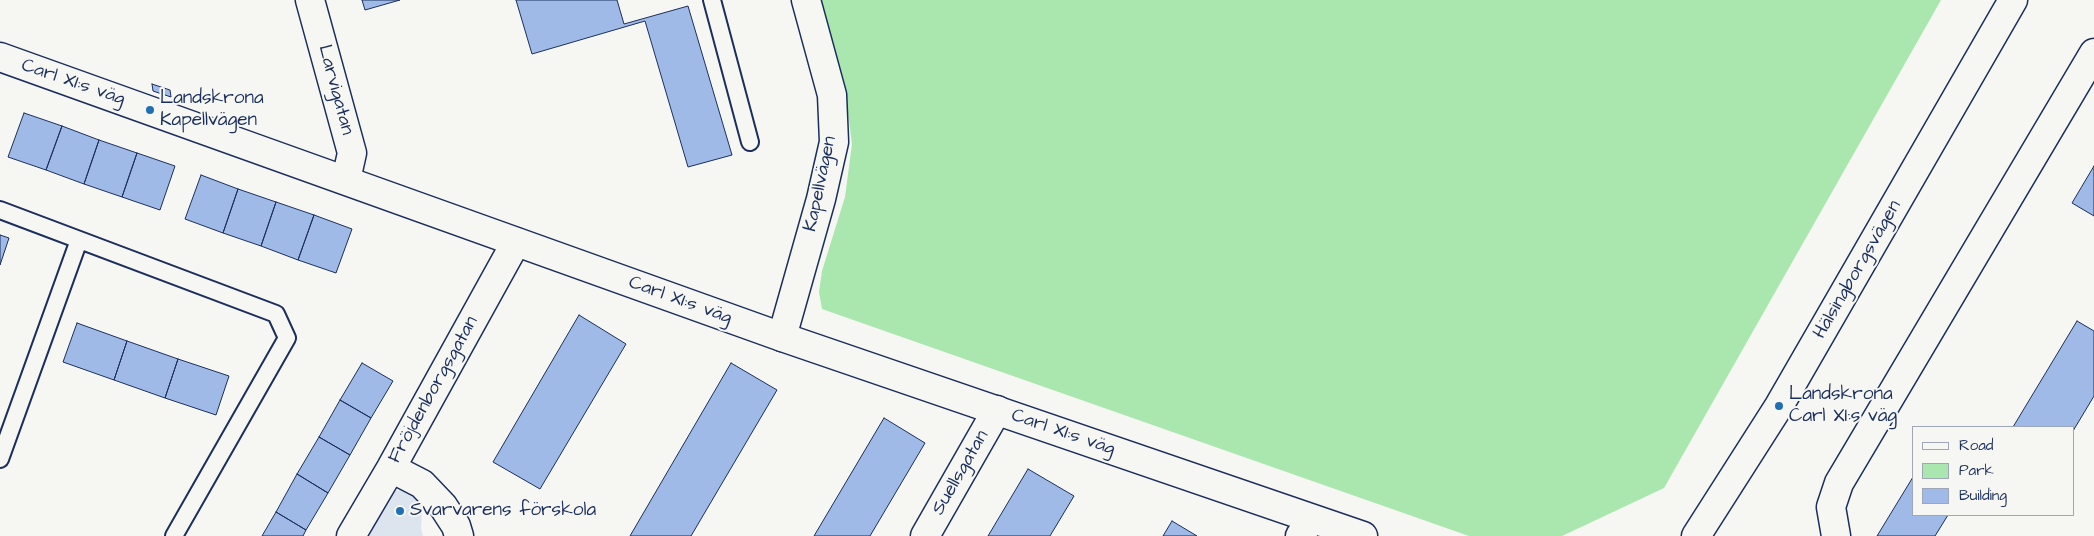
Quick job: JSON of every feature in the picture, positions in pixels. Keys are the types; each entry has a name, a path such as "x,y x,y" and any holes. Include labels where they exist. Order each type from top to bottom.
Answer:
{"street":[{"name":"Larvigatan","path":"310,0 352,153 346,180"},
{"name":"Kapellvägen","path":"782,337 821,199 834,142 832,95 806,0"},
{"name":"Hälsingborgsvägen","path":"1696,536 1779,406 2014,0"},
{"path":"1836,536 1831,508 1839,483 2094,53"},
{"name":"Carl XI:s väg","path":"0,57 782,337 997,410 1306,528 1363,536"},
{"name":"Fröjdenborgsgatan","path":"351,536 391,468 516,242"},
{"name":"Suellsgatan","path":"925,536 997,410"},
{"path":"391,468 422,484 443,506 456,526 459,536"}],"lane":[{"path":"712,0 750,142"},
{"path":"0,210 276,314 286,338 174,536"},
{"path":"0,457 79,240"}],"shaded area":[{"name":"Svarvarens förskola","path":"408,489 423,494 421,528 423,536 364,536 388,492"}],"green space":[{"path":"820,0 1941,0 1664,488 1562,536 1469,536 822,309 819,292 822,271 845,197 852,144 845,91"}],"building":[{"path":"362,0 400,0 365,10"},
{"path":"516,0 617,0 624,24 688,6 732,155 688,167 645,21 532,54"},
{"path":"152,84 170,90 171,97 153,91"},
{"path":"24,113 62,126 46,170 8,157"},
{"path":"62,126 99,140 84,184 46,170"},
{"path":"99,140 137,153 122,197 84,184"},
{"path":"137,153 175,166 160,210 122,197"},
{"path":"2094,166 2094,216 2072,203"},
{"path":"201,175 238,189 223,233 185,219"},
{"path":"238,189 276,202 261,246 223,233"},
{"path":"276,202 314,215 298,260 261,246"},
{"path":"314,215 352,229 336,273 298,260"},
{"path":"0,235 9,238 0,265"},
{"path":"579,315 626,344 540,489 493,462"},
{"path":"2077,321 2094,331 2094,396 2074,429 2074,426 2014,426"},
{"path":"77,323 127,341 114,380 63,362"},
{"path":"127,341 178,359 165,398 114,380"},
{"path":"178,359 229,376 216,415 165,398"},
{"path":"362,363 393,381 371,418 340,400"},
{"path":"731,363 777,390 691,536 630,536"},
{"path":"340,400 371,418 350,455 319,437"},
{"path":"884,418 925,443 870,536 814,536"},
{"path":"319,437 350,455 328,493 297,474"},
{"path":"1028,469 1074,496 1050,536 988,536"},
{"path":"297,474 328,493 306,530 276,512"},
{"path":"1912,479 1912,516 1947,516 1935,536 1877,536"},
{"path":"276,512 306,530 303,536 262,536"},
{"path":"1172,521 1197,536 1163,536"}],"place":[{"name":"Landskrona Kapellvägen","path":"150,110"},
{"name":"Landskrona Carl XI:s väg","path":"1779,406"},
{"name":"Svarvarens förskola","path":"400,511"}]}
